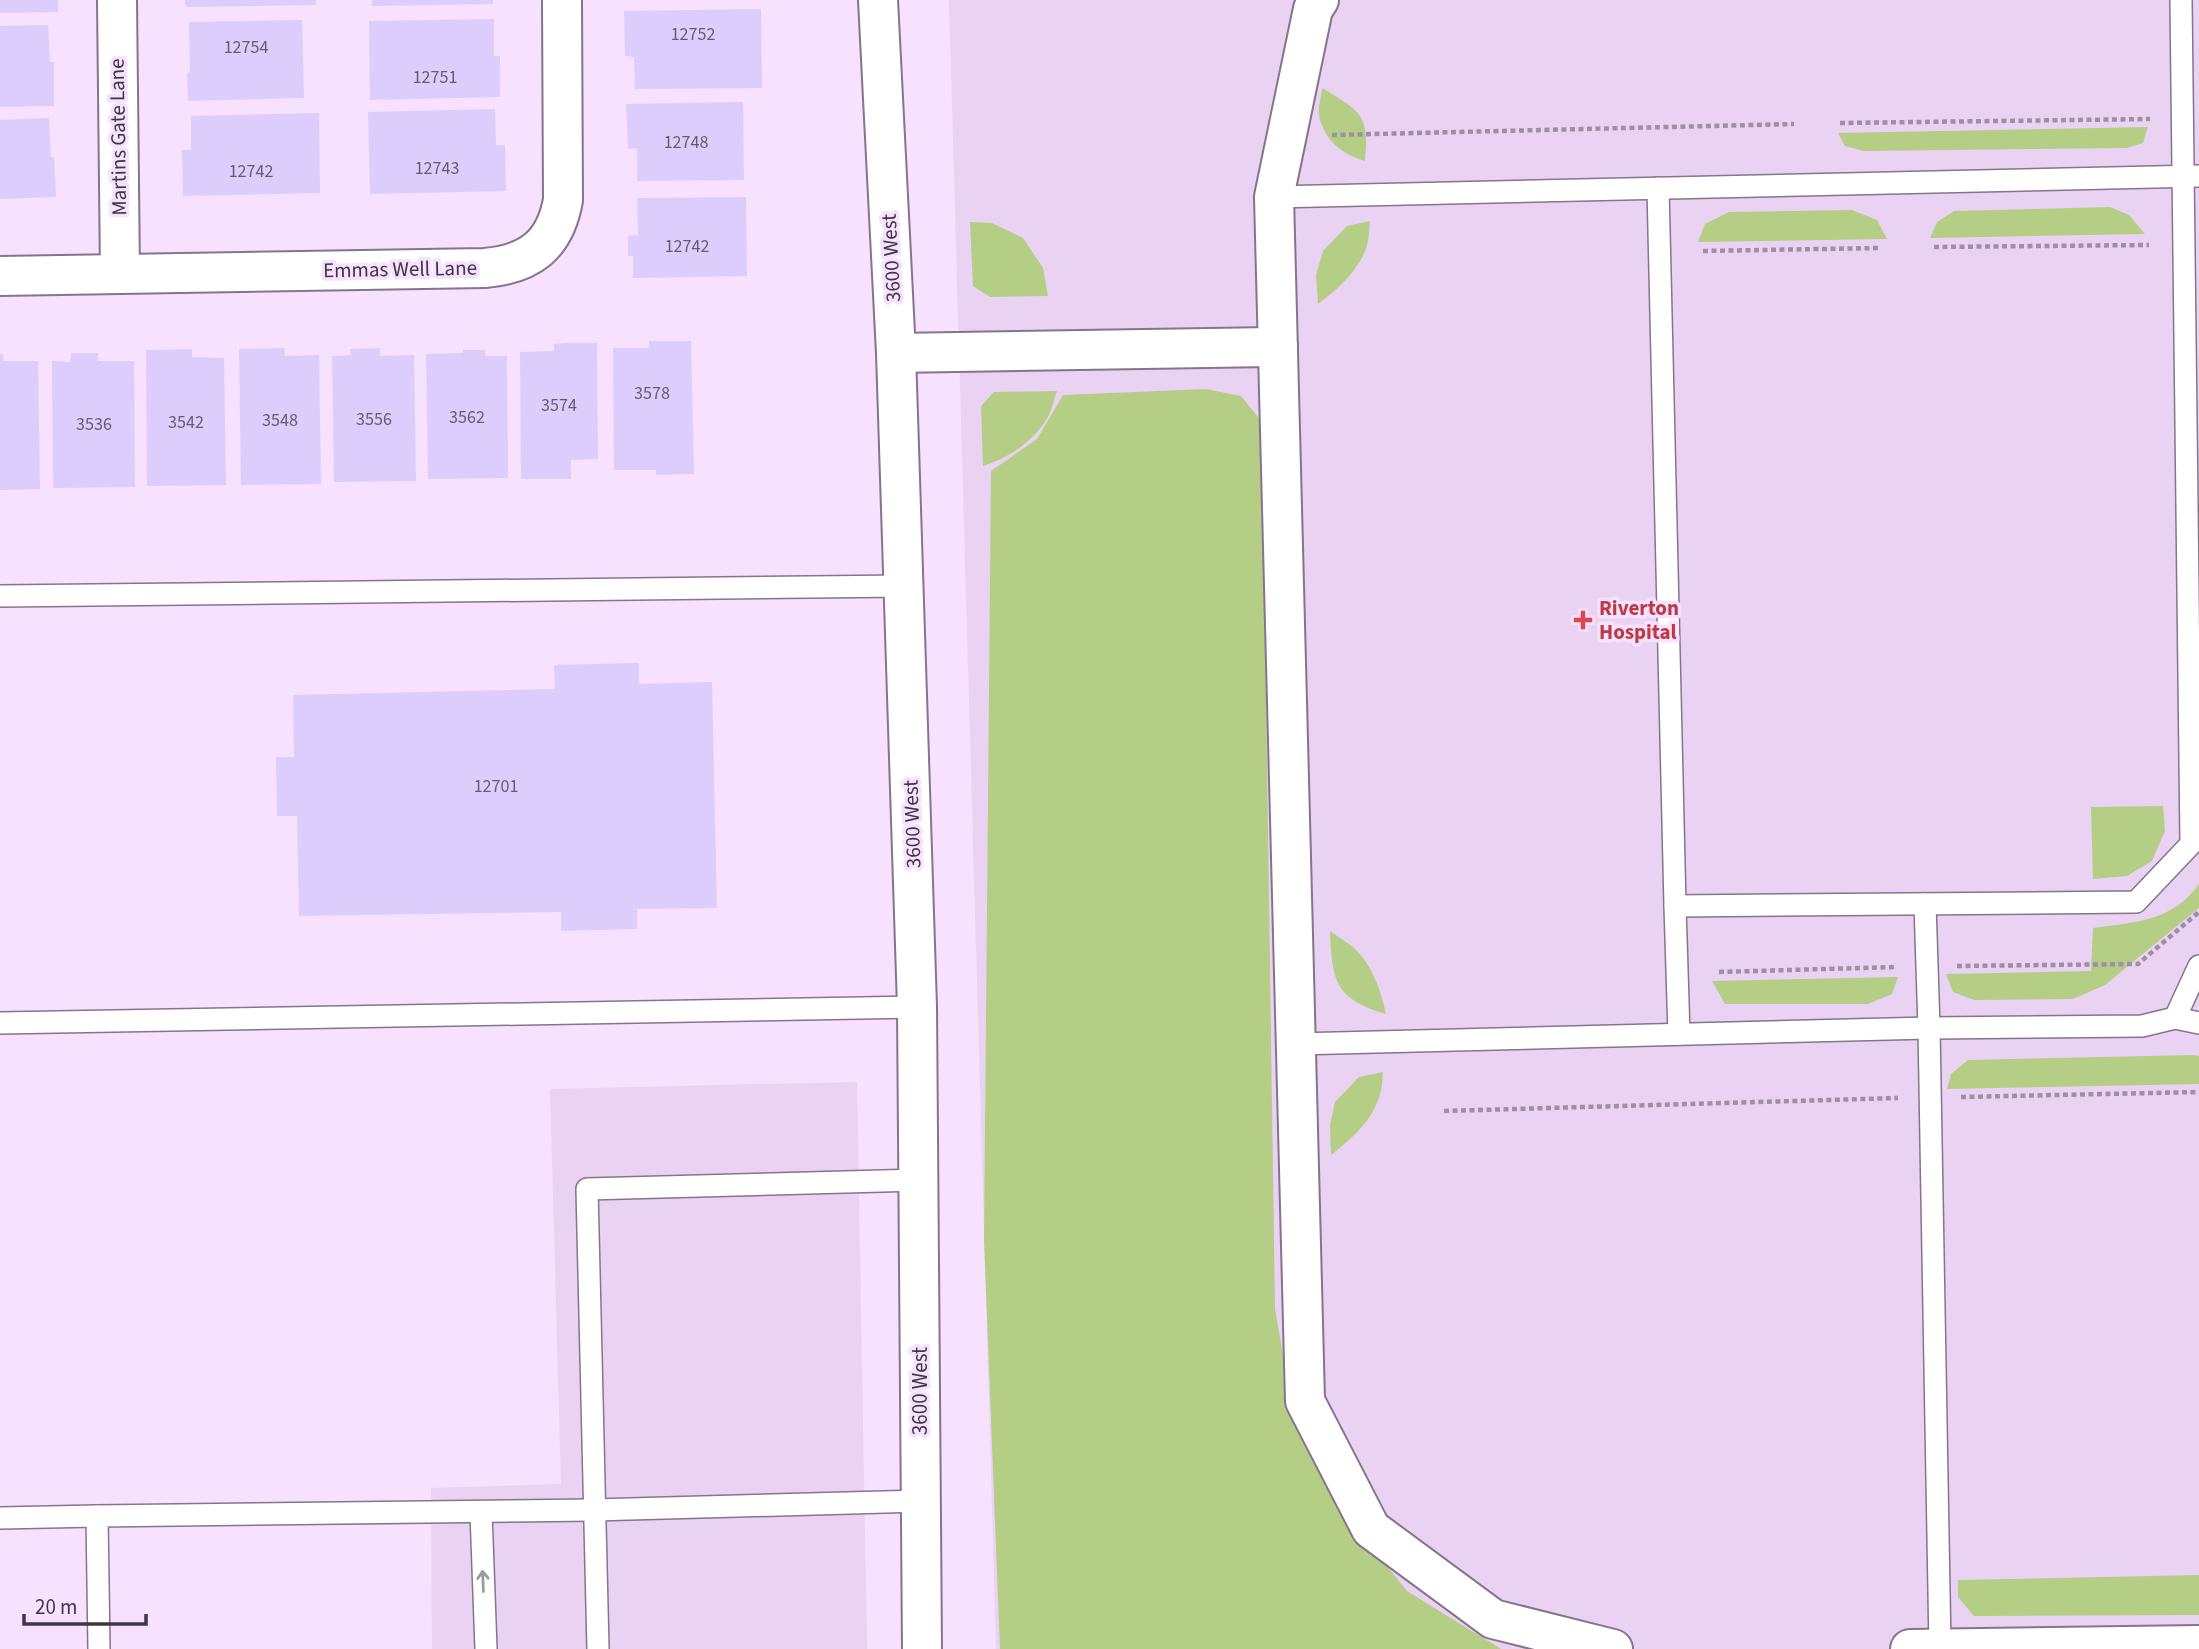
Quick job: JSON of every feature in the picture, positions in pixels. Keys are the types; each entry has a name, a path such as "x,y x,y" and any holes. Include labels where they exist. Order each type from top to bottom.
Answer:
{"street":[{"name":"Martins Gate Lane","path":"117,0 120,274"},
{"name":"Emmas Well Lane","path":"0,276 485,268 522,261 537,251 551,236 558,225 563,200 562,0"},
{"name":"3600 West","path":"878,0 896,353 917,1007 922,1649"},
{"path":"1319,0 1313,9 1275,197 1305,1401 1371,1529 1493,1619 1614,1649"},
{"path":"896,353 1278,347"},
{"path":"1925,1648 2199,1645"}],"lane":[{"path":"1675,906 2136,902 2191,844 2191,177 2181,0"},
{"path":"1275,197 2191,177"},
{"path":"1658,188 1679,1034"},
{"path":"0,596 905,586"},
{"path":"1925,904 1929,1028 1925,1648"},
{"path":"2175,1018 2199,966"},
{"path":"0,1023 917,1007"},
{"path":"1296,1044 1929,1028 2142,1026 2175,1018 2199,1023"},
{"path":"598,1649 587,1189 919,1180"},
{"path":"0,1518 594,1510 921,1501"},
{"path":"481,1512 485,1649"},
{"path":"97,1516 99,1649"}],"path":[{"path":"1840,123 2151,119"},
{"path":"1332,135 1794,124"},
{"path":"1934,247 2149,245"},
{"path":"1703,251 1879,248"},
{"path":"1946,966 2138,964 2199,912"},
{"path":"1719,972 1895,967"},
{"path":"1950,1098 2199,1092"},
{"path":"1444,1111 1898,1098"}],"shaded area":[{"name":"Riverton Hospital","path":"949,0 2199,0 2199,1649 996,1649"},
{"path":"857,1082 867,1649 432,1649 431,1488 561,1484 550,1089"}],"green space":[{"path":"1322,88 1360,116 1366,133 1365,161 1349,155 1325,133 1319,116"},
{"path":"2148,127 2143,143 2127,148 1864,151 1845,146 1838,133"},
{"path":"2110,207 2129,215 2145,234 1930,238 1937,222 1954,211"},
{"path":"1852,210 1877,220 1887,239 1698,242 1705,224 1729,212"},
{"path":"1370,221 1367,246 1352,273 1318,304 1316,275 1323,251 1347,226"},
{"path":"970,222 992,223 1023,238 1043,268 1048,296 990,297 973,286"},
{"path":"1206,389 1241,396 1262,422 1275,1309 1296,1429 1347,1516 1407,1591 1501,1649 1000,1649 984,1240 991,471 1037,439 1063,395"},
{"path":"1057,391 1048,417 1036,434 1011,453 983,466 981,406 994,392"},
{"path":"2163,806 2165,831 2152,861 2127,876 2093,879 2091,807"},
{"path":"2199,884 2199,908 2105,985 2073,999 1974,1000 1953,992 1946,974 2091,971 2093,928 2138,921 2165,913 2188,897"},
{"path":"1330,931 1364,959 1373,973 1386,1014 1356,1002 1340,986 1332,963"},
{"path":"1898,977 1892,994 1868,1004 1725,1004 1712,981"},
{"path":"2199,1056 2199,1084 1947,1089 1951,1074 1968,1060"},
{"path":"1383,1072 1380,1094 1365,1124 1331,1155 1330,1125 1335,1102 1359,1077"},
{"path":"2199,1575 2199,1615 1974,1616 1958,1597 1958,1580"}],"building":[{"path":"0,0 58,0 58,12 0,13"},
{"path":"185,0 316,0 316,5 186,7"},
{"path":"372,0 493,0 493,4 372,6"},
{"path":"761,9 762,88 635,89 634,57 625,56 624,11"},
{"path":"494,19 494,56 500,56 500,97 370,100 369,21"},
{"path":"302,20 304,98 188,101 189,22"},
{"path":"48,25 50,62 54,62 54,106 0,107 0,26"},
{"path":"743,102 744,180 637,181 637,148 628,149 626,104"},
{"path":"495,109 496,145 505,145 506,191 370,194 368,112"},
{"path":"319,113 320,193 183,196 182,150 191,150 191,116"},
{"path":"49,118 56,197 0,199 0,120"},
{"path":"746,197 747,276 633,278 633,256 628,256 628,236 638,235 637,198"},
{"path":"649,341 691,341 694,474 656,475 656,470 614,470 613,348 649,348"},
{"path":"597,343 598,459 571,460 571,479 521,479 520,352 554,351 554,344"},
{"path":"284,348 285,356 319,355 321,484 241,485 239,349"},
{"path":"380,348 380,356 414,355 416,481 334,482 332,356 351,355 350,349"},
{"path":"192,349 192,357 224,358 226,485 147,486 146,350"},
{"path":"463,350 485,350 485,356 507,356 508,478 428,479 426,354 463,353"},
{"path":"71,353 98,353 98,361 134,361 135,487 53,488 52,361 71,362"},
{"path":"0,354 3,354 3,361 38,361 40,489 0,490"},
{"path":"639,663 639,684 712,682 717,908 637,909 637,929 561,931 561,912 299,916 297,816 277,816 276,757 294,757 293,695 555,689 554,665"}],"place":[{"name":"Riverton Hospital","path":"1583,620"}]}
